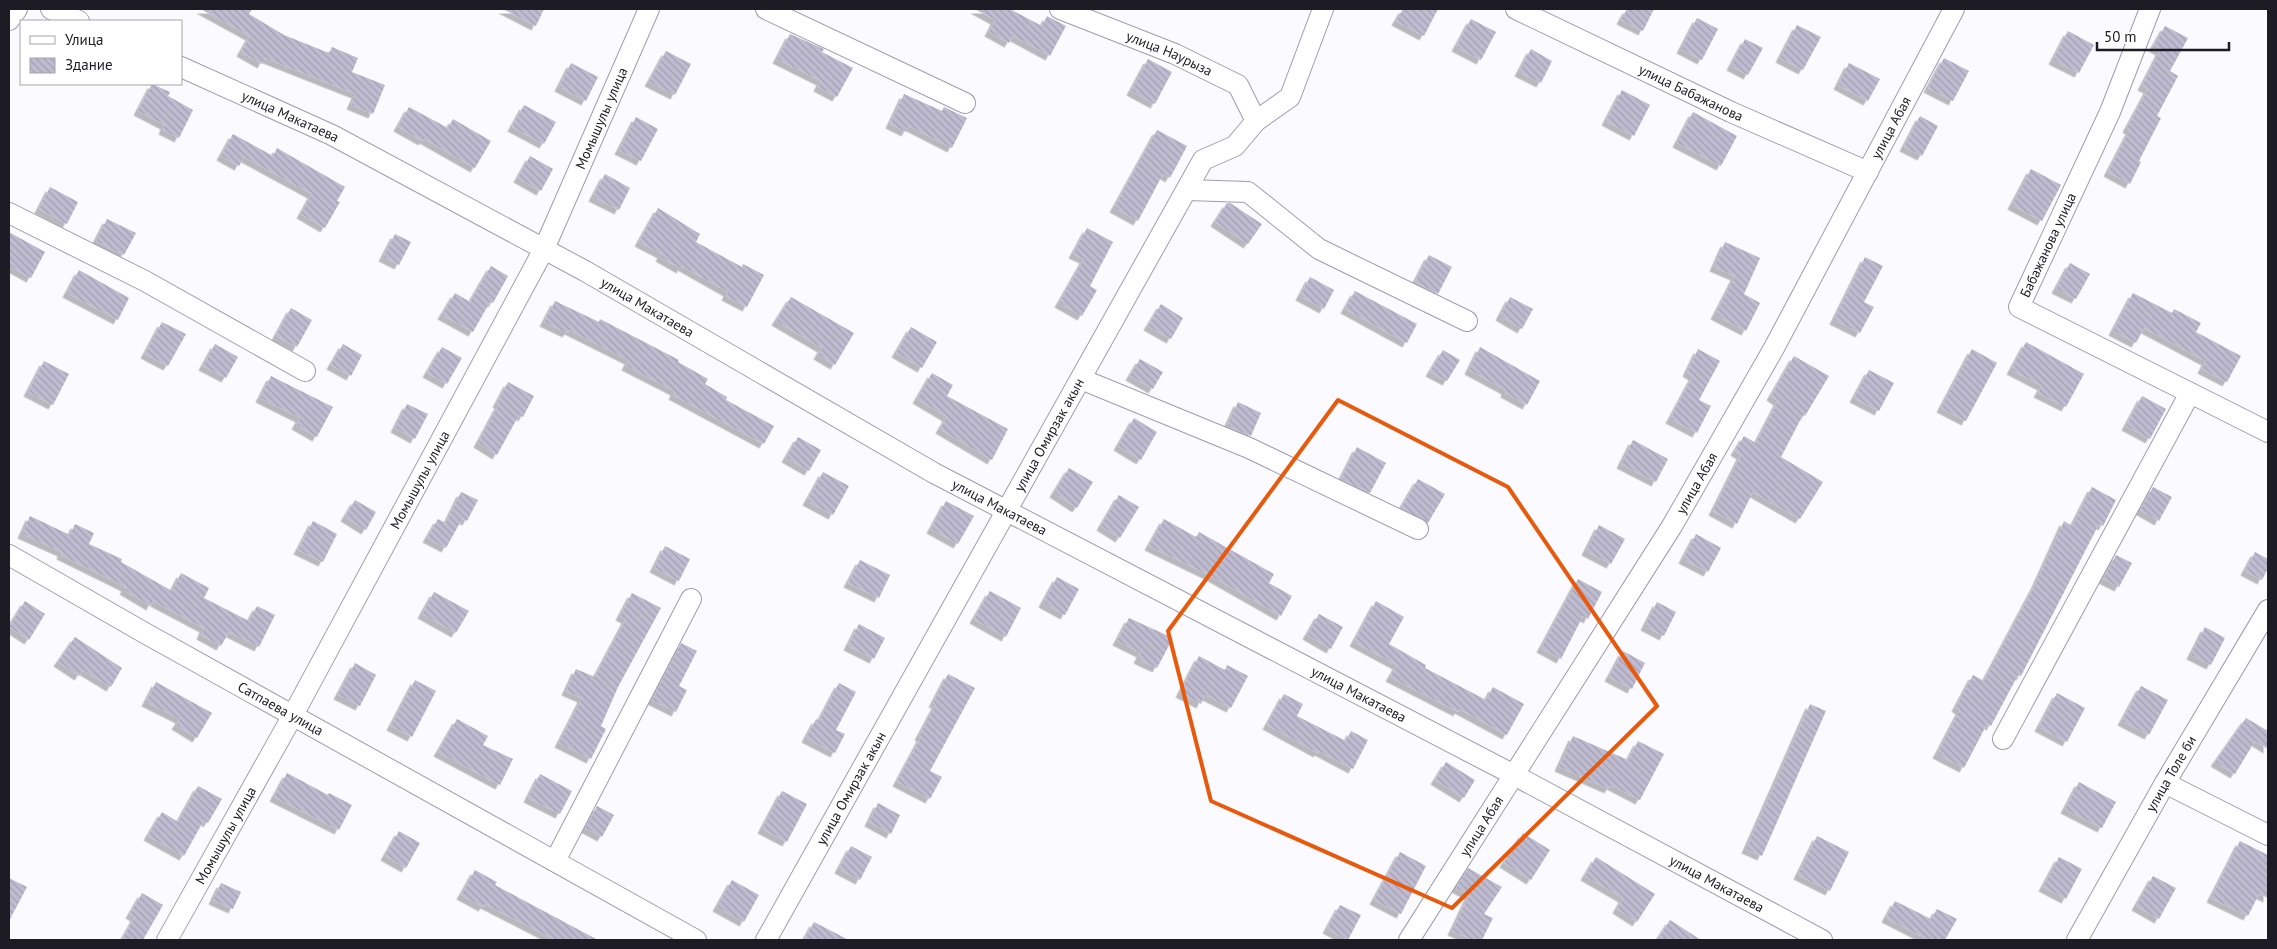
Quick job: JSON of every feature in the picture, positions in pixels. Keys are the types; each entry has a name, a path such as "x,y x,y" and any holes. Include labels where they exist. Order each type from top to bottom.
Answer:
{"street":[{"path":"9,20 17,9"},
{"path":"52,9 77,20"},
{"name":"Момышулы улица","path":"167,940 293,715 544,249 649,9"},
{"path":"766,9 965,103"},
{"name":"улица Наурыза","path":"1060,9 1175,54 1238,85 1256,121"},
{"name":"улица Омирзак акын","path":"766,940 1203,160 1235,146 1256,121 1290,97 1323,9"},
{"name":"улица Бабажанова","path":"1516,9 1731,112 1868,172"},
{"name":"улица Абая","path":"1409,940 1672,526 1774,348 1954,9"},
{"name":"Бабажанова улица","path":"2150,9 2110,112 2019,307 2268,432"},
{"name":"улица Макатаева","path":"182,67 332,135 544,249 934,473 1514,774 1822,940"},
{"path":"1187,190 1248,192 1319,249 1466,321"},
{"path":"9,213 145,281 305,371"},
{"path":"1081,379 1248,448 1418,530"},
{"path":"2003,739 2190,393"},
{"name":"Сатпаева улица","path":"9,555 143,632 696,940"},
{"path":"555,861 691,599"},
{"name":"улица Толе би","path":"2077,940 2166,783 2268,610"},
{"path":"2166,783 2268,835"}],"highlighted area":[{"path":"1338,400 1508,487 1657,706 1452,908 1211,801 1168,631"}],"building":[{"path":"201,9 252,9 249,14 284,35 329,53 332,47 358,58 352,72 385,85 373,114 351,105 356,94 265,58 262,64 241,52 250,36"},
{"path":"503,9 544,9 536,26"},
{"path":"975,9 1010,9 1042,26 1047,16 1066,26 1050,56 1013,36 1009,43 989,32 995,20"},
{"path":"1403,9 1438,9 1424,36 1396,21"},
{"path":"1627,9 1654,9 1643,31 1621,20"},
{"path":"1697,18 1718,29 1702,60 1681,49"},
{"path":"1471,19 1496,32 1481,60 1456,47"},
{"path":"1797,25 1821,37 1803,70 1780,58"},
{"path":"2165,26 2188,38 2170,71 2178,76 2157,116 2161,118 2139,161 2141,162 2130,184 2108,172 2130,130 2127,128 2148,89 2142,86 2160,51 2153,47"},
{"path":"2068,31 2094,45 2079,73 2053,60"},
{"path":"790,34 824,49 822,52 853,68 837,97 818,87 821,81 777,59"},
{"path":"1745,39 1763,48 1748,75 1731,66"},
{"path":"1531,49 1552,61 1541,83 1519,72"},
{"path":"666,51 691,64 675,95 649,82"},
{"path":"1944,58 1969,71 1953,101 1928,88"},
{"path":"1148,59 1172,72 1155,104 1131,91"},
{"path":"571,63 598,77 586,101 559,87"},
{"path":"1849,63 1880,79 1868,101 1838,85"},
{"path":"151,85 170,92 168,96 193,110 179,138 163,130 165,125 138,111"},
{"path":"1622,90 1650,105 1634,136 1606,121"},
{"path":"904,94 942,111 944,107 967,118 952,148 909,126 906,132 890,124"},
{"path":"524,105 556,122 544,144 512,127"},
{"path":"409,107 448,128 453,119 491,141 475,168 424,139 423,141 398,127"},
{"path":"1693,112 1737,136 1721,166 1677,143"},
{"path":"1920,116 1938,126 1922,156 1904,147"},
{"path":"636,117 658,129 641,161 619,150"},
{"path":"1157,130 1187,146 1170,178 1163,174 1138,221 1114,208"},
{"path":"233,134 273,156 277,148 345,187 337,201 340,202 325,228 301,214 312,194 244,157 239,166 221,156"},
{"path":"530,156 553,169 541,191 518,178"},
{"path":"2031,169 2061,185 2042,221 2012,205"},
{"path":"605,174 630,188 619,210 593,197"},
{"path":"50,187 78,202 67,224 39,209"},
{"path":"1227,203 1230,203 1262,224 1248,244 1215,222"},
{"path":"658,208 700,234 696,242 742,267 743,264 764,275 747,307 726,296 728,292 682,266 681,269 660,257 662,254 639,242"},
{"path":"107,219 136,233 124,255 96,241"},
{"path":"1087,228 1113,242 1090,286 1097,290 1082,316 1059,303 1084,259 1073,254"},
{"path":"9,232 45,252 31,278 9,266"},
{"path":"395,234 411,242 399,265 383,257"},
{"path":"1725,242 1760,258 1744,294 1760,303 1746,331 1715,315 1735,276 1714,267"},
{"path":"1429,255 1452,267 1438,294 1415,282"},
{"path":"1865,257 1883,266 1864,302 1874,307 1860,333 1834,320"},
{"path":"2070,263 2090,274 2076,299 2056,289"},
{"path":"491,266 508,276 493,303 490,302 473,332 442,315 455,293 470,302"},
{"path":"79,270 129,298 118,320 67,293"},
{"path":"1310,277 1334,290 1324,309 1300,296"},
{"path":"1355,291 1417,324 1407,343 1345,309"},
{"path":"2133,293 2172,313 2174,309 2201,323 2196,332 2241,356 2227,382 2202,369 2206,361 2144,328 2136,343 2113,331"},
{"path":"791,297 854,333 835,365 818,355 822,348 776,321"},
{"path":"1510,297 1533,309 1522,329 1500,316"},
{"path":"555,301 599,322 600,319 679,360 678,362 708,379 705,384 727,397 726,400 774,426 764,444 673,395 675,391 626,366 629,360 569,330 567,333 544,322"},
{"path":"1161,304 1183,318 1171,339 1148,326"},
{"path":"291,308 312,320 297,347 276,336"},
{"path":"162,322 186,334 168,366 145,354"},
{"path":"911,327 937,342 922,368 896,353"},
{"path":"2026,342 2084,374 2066,407 2038,393 2042,386 2011,370"},
{"path":"215,344 238,357 226,378 203,366"},
{"path":"343,344 362,355 351,376 331,365"},
{"path":"442,347 462,358 447,384 427,373"},
{"path":"1480,347 1540,381 1527,405 1505,393 1506,390 1469,370"},
{"path":"1698,349 1720,361 1699,400 1711,406 1697,433 1670,419 1693,376 1687,372"},
{"path":"1972,349 1997,363 1966,421 1941,408"},
{"path":"1443,350 1460,360 1447,381 1430,372"},
{"path":"1794,356 1829,376 1805,416 1803,415 1781,457 1823,482 1800,519 1753,492 1737,524 1713,511 1741,455 1735,451 1744,436 1756,443 1778,401 1771,396"},
{"path":"1140,359 1163,372 1153,389 1130,376"},
{"path":"44,361 69,374 53,405 28,392"},
{"path":"1869,370 1894,383 1879,411 1854,398"},
{"path":"932,373 953,385 947,396 1008,429 992,460 940,429 947,417 917,399"},
{"path":"271,376 333,407 317,437 296,425 300,418 260,398"},
{"path":"508,382 534,396 523,417 519,415 497,455 478,443 499,404 497,403"},
{"path":"2142,396 2166,409 2150,439 2126,426"},
{"path":"1238,402 1261,413 1251,436 1227,426"},
{"path":"407,404 428,414 415,439 395,428"},
{"path":"1134,418 1157,432 1141,460 1118,446"},
{"path":"798,437 821,450 809,471 786,458"},
{"path":"1633,440 1668,459 1656,482 1621,464"},
{"path":"1357,447 1386,463 1370,493 1341,479"},
{"path":"1069,468 1093,482 1077,508 1054,493"},
{"path":"823,472 849,486 833,515 807,501"},
{"path":"1418,479 1445,494 1428,523 1401,508"},
{"path":"2092,487 2116,500 2103,526 2099,524 2021,676 2018,675 1991,726 1987,724 1964,768 1937,754 1960,710 1956,707 1973,675 1984,681 2036,583 2064,521 2072,526"},
{"path":"2153,487 2172,497 2159,521 2140,510"},
{"path":"461,492 478,500 467,521 462,519 446,548 427,538 438,519 446,523"},
{"path":"1119,495 1139,507 1120,538 1101,526"},
{"path":"355,500 376,512 366,530 345,517"},
{"path":"946,501 974,516 958,544 931,529"},
{"path":"30,516 70,535 75,524 94,533 89,544 122,559 121,562 172,591 181,573 209,588 204,598 249,621 257,606 275,615 259,647 229,632 221,646 201,635 204,628 153,601 151,606 124,590 126,587 61,555 62,552 22,534"},
{"path":"1164,519 1196,537 1199,532 1274,574 1269,583 1292,596 1281,616 1209,575 1149,546"},
{"path":"313,521 337,534 323,562 298,550"},
{"path":"1599,525 1625,539 1611,564 1586,551"},
{"path":"1696,534 1721,548 1708,572 1683,559"},
{"path":"665,546 690,559 679,581 654,568"},
{"path":"2255,552 2268,559 2268,568 2262,580 2245,571"},
{"path":"2116,555 2132,563 2119,587 2103,579"},
{"path":"860,560 890,575 879,598 848,583"},
{"path":"1057,577 1079,589 1065,615 1043,603"},
{"path":"1578,579 1602,592 1588,619 1583,616 1561,659 1541,648"},
{"path":"990,591 1021,608 1006,637 974,619"},
{"path":"434,592 469,611 456,633 422,614"},
{"path":"632,593 661,608 618,687 601,726 606,729 591,759 559,743 582,698 566,691 576,669 595,677 626,619 620,616"},
{"path":"25,601 45,614 29,640 9,627"},
{"path":"1376,601 1404,617 1389,644 1426,665 1425,668 1486,700 1493,687 1524,704 1507,735 1459,709 1458,712 1390,677 1397,665 1354,642"},
{"path":"1657,602 1676,612 1664,636 1645,626"},
{"path":"1319,614 1343,627 1331,649 1307,635"},
{"path":"1129,618 1173,638 1157,668 1138,659 1141,653 1117,641"},
{"path":"859,624 885,638 874,659 848,646"},
{"path":"2205,627 2225,638 2211,665 2191,655"},
{"path":"75,637 122,668 111,687 83,670 79,676 58,662"},
{"path":"681,643 697,651 679,686 687,690 676,712 652,700"},
{"path":"1623,651 1645,663 1632,689 1609,677"},
{"path":"1199,656 1225,670 1227,665 1248,676 1231,708 1205,695 1201,704 1180,693"},
{"path":"355,663 376,675 360,706 338,695"},
{"path":"948,674 975,688 930,771 942,777 930,799 897,782 921,737 919,736 936,704 933,703"},
{"path":"415,680 436,691 412,737 391,726"},
{"path":"156,682 212,713 197,738 176,725 180,719 146,702"},
{"path":"839,683 856,692 836,730 845,734 835,753 806,738 816,719 819,721"},
{"path":"2141,686 2168,700 2149,735 2122,721"},
{"path":"2057,693 2085,708 2067,742 2039,727"},
{"path":"1284,694 1303,704 1297,716 1346,741 1351,731 1368,740 1353,769 1319,751 1318,753 1267,725"},
{"path":"1810,704 1826,711 1762,856 1746,849"},
{"path":"2246,718 2268,731 2268,749 2255,741 2235,774 2215,762"},
{"path":"457,719 488,736 483,745 513,759 500,785 438,752"},
{"path":"1573,736 1628,760 1638,741 1664,754 1640,800 1611,785 1609,789 1559,767"},
{"path":"1446,762 1475,780 1464,798 1435,780"},
{"path":"287,773 328,795 329,793 352,805 339,830 274,797"},
{"path":"540,774 572,791 560,814 528,798"},
{"path":"2079,782 2116,802 2102,828 2065,809"},
{"path":"198,786 222,799 208,823 204,820 184,856 148,836 162,812 178,822"},
{"path":"782,791 807,804 787,842 762,829"},
{"path":"878,803 900,815 891,834 869,822"},
{"path":"597,806 614,815 602,837 585,828"},
{"path":"399,831 420,843 406,868 385,856"},
{"path":"1523,833 1550,850 1531,880 1504,863"},
{"path":"1817,836 1849,852 1830,891 1798,875"},
{"path":"2240,841 2268,855 2268,898 2259,894 2248,916 2211,898"},
{"path":"851,846 872,857 860,880 839,869"},
{"path":"1400,852 1426,866 1401,914 1374,900"},
{"path":"1596,857 1655,894 1637,922 1617,909 1623,898 1585,876"},
{"path":"2059,857 2082,869 2066,899 2043,887"},
{"path":"1468,868 1502,887 1484,914 1493,918 1482,940 1473,940 1452,931 1469,895 1456,888"},
{"path":"475,870 497,882 495,885 598,940 555,940 485,904 483,907 461,895"},
{"path":"2153,876 2176,888 2159,919 2136,906"},
{"path":"9,878 27,887 9,921"},
{"path":"732,880 759,895 744,922 717,907"},
{"path":"221,883 241,892 233,909 213,900"},
{"path":"142,893 163,905 143,940 122,940 135,917 130,914"},
{"path":"1895,901 1931,919 1937,909 1957,919 1945,940 1929,940 1886,918"},
{"path":"1340,905 1361,915 1348,940 1327,929"},
{"path":"1670,920 1701,940 1657,940"},
{"path":"814,922 849,940 804,940"}]}
